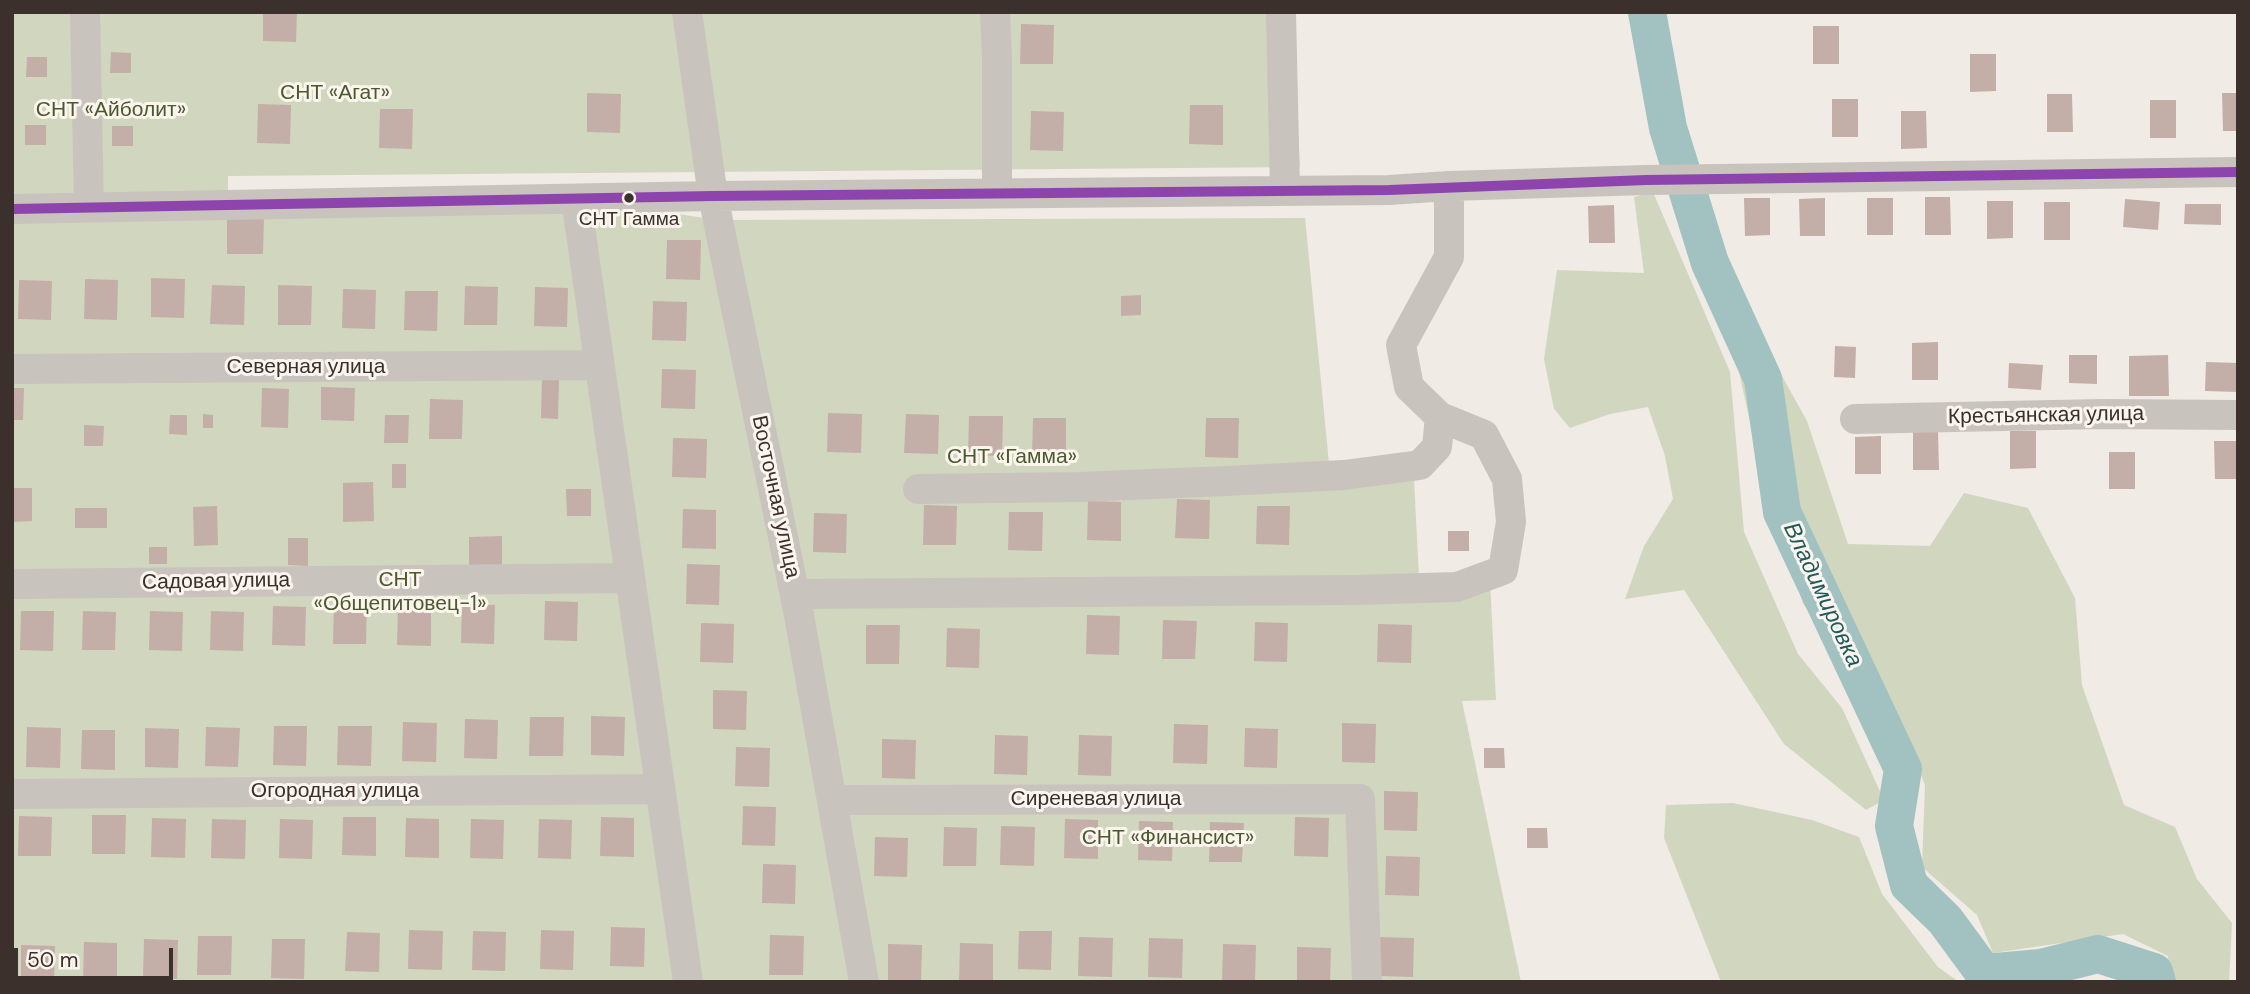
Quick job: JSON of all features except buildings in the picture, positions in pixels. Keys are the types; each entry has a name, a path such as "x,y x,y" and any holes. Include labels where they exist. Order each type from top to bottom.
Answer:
{"street":[{"path":"85,12 89,207"},
{"name":"Восточная улица","path":"687,12 713,196 795,594 864,982"},
{"path":"995,12 997,193"},
{"path":"1281,12 1284,191"},
{"path":"12,209 713,196 1389,190 1646,180 2238,172"},
{"path":"795,594 1457,587 1503,570 1511,522 1507,480 1484,435 1440,417 1409,387 1401,345 1449,257 1449,186"},
{"path":"576,199 688,982"},
{"name":"Северная улица","path":"12,369 599,365"},
{"name":"Крестьянская улица","path":"1855,419 2103,414 2238,415"},
{"path":"918,489 1079,487 1226,481 1344,475 1420,465 1437,447 1440,417"},
{"name":"Садовая улица","path":"12,584 629,578"},
{"name":"Огородная улица","path":"12,794 659,789"},
{"name":"Сиреневая улица","path":"832,800 1360,799 1367,982"}],"green space":[{"path":"12,12 1291,12 1300,167 228,176 228,205 576,199 718,220 1305,218 1331,484 1414,479 1419,578 1490,581 1496,700 1462,701 1521,982 12,982"},
{"path":"1653,192 1730,372 1744,532 1798,654 1842,708 1884,800 1866,810 1784,744 1684,590 1625,599 1644,546 1673,499 1665,456 1648,407 1610,414 1570,428 1554,409 1544,359 1557,270 1644,273 1634,197"},
{"path":"1766,347 1807,421 1848,544 1930,546 1964,493 2028,508 2075,598 2082,685 2124,805 2175,827 2197,879 2232,923 2229,982 2171,982 2168,956 2123,934 1993,953 1977,915 1922,867 1925,785 1895,710 1803,604 1755,445 1736,358"},
{"path":"1733,803 1812,820 1859,837 1882,894 1938,967 1959,982 1721,982 1664,838 1666,805"}],"waterway":[{"name":"Владимировка","path":"1647,12 1668,128 1710,263 1763,379 1782,512 1903,769 1894,826 1909,885 1945,920 1984,973 2041,968 2098,954 2154,972 2157,982"}],"transit line":[{"path":"12,209 713,196 1389,190 1646,180 2238,172"}],"place":[{"name":"СНТ Гамма","path":"629,198"}],"park label":[{"name":"СНТ «Агат»","path":"335,93"},
{"name":"СНТ «Айболит»","path":"111,110"},
{"name":"СНТ «Гамма»","path":"1012,457"},
{"name":"СНТ «Общепитовец-1»","path":"400,592"},
{"name":"СНТ «Финансист»","path":"1168,838"}]}
